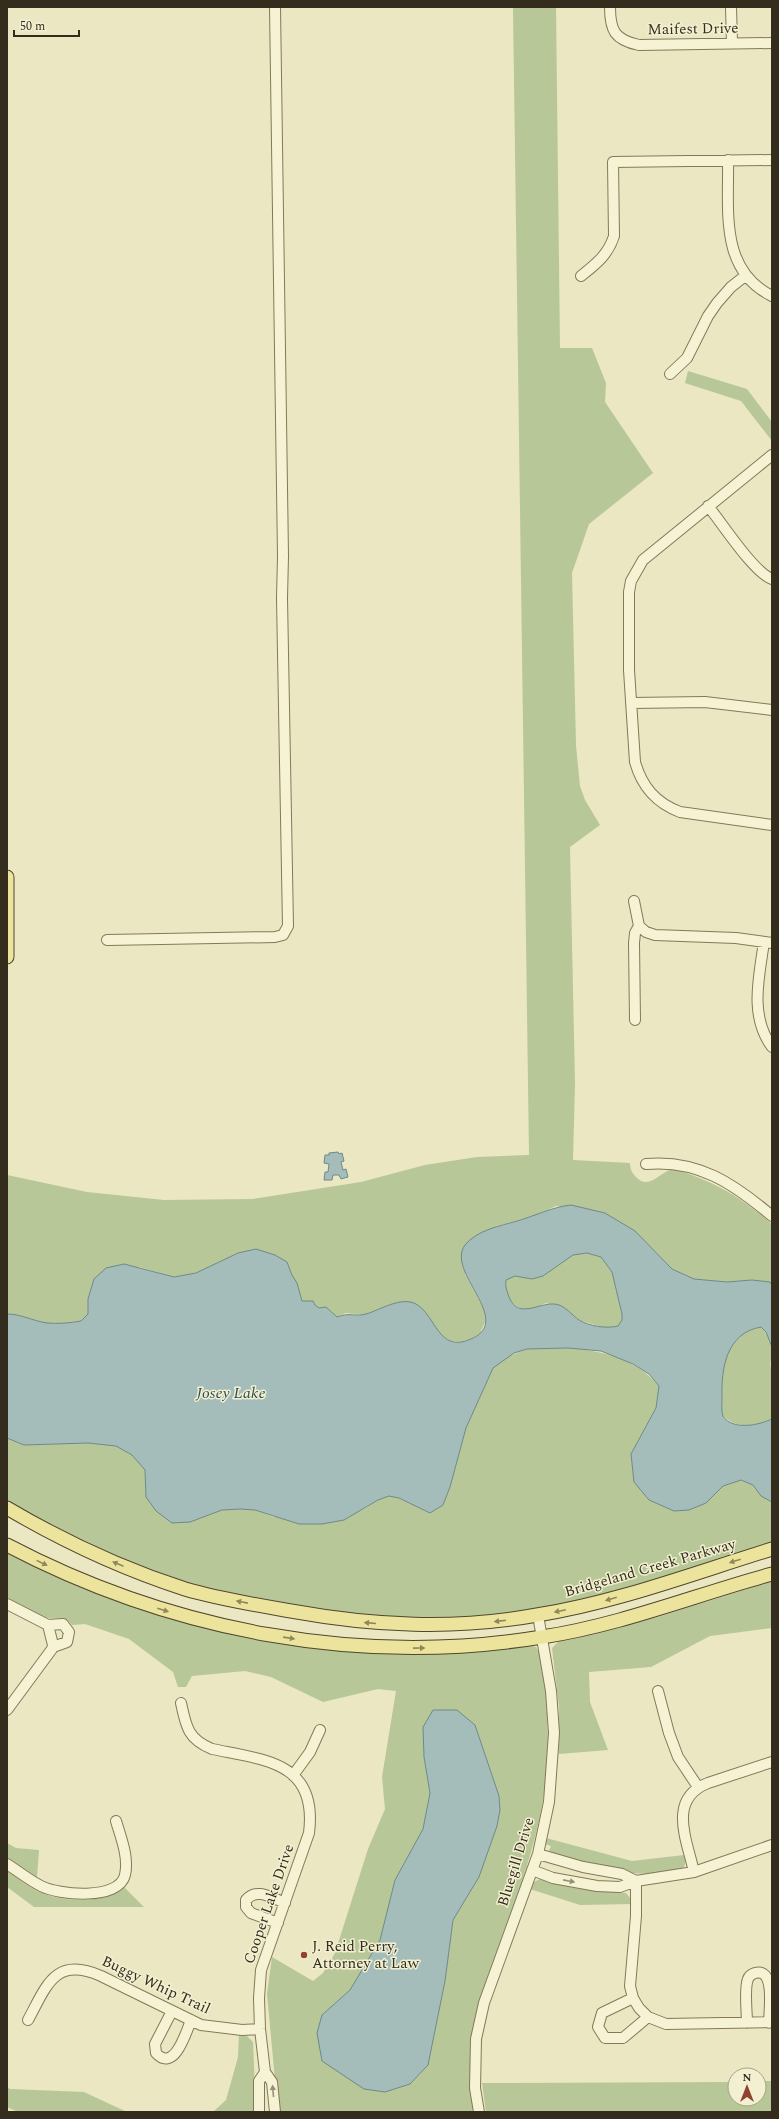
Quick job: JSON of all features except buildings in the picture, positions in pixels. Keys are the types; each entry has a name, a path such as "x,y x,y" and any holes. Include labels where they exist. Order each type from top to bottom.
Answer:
{"main road":[{"path":"7,877 7,957"},
{"name":"Bridgeland Creek Parkway","path":"7,1508 58,1536 143,1574 186,1589 229,1600 337,1620 393,1625 452,1626 538,1615 606,1601 772,1549"},
{"path":"7,1545 44,1564 95,1587 134,1601 208,1622 280,1637 336,1644 392,1648 453,1647 543,1637 604,1625 772,1574"}],"street":[{"path":"107,940 275,937 283,934 288,926 282,598 283,556 275,7"},
{"name":"Maifest Drive","path":"610,7 611,27 617,36 627,43 638,45 772,43"},
{"path":"731,7 732,43"},
{"path":"728,160 730,241 733,251 745,276 772,296"},
{"path":"581,276 601,260 610,247 614,236 613,162 772,160"},
{"path":"670,374 687,358 708,316 717,303 731,287 745,276"},
{"path":"772,455 652,550 643,560 631,581 629,600 630,703 635,762 644,784 658,801 674,810 694,815 772,825"},
{"path":"708,506 751,561 759,570 772,579"},
{"path":"630,703 699,701 772,710"},
{"path":"634,901 639,926 646,932 655,935 714,937 768,942 758,1010 764,1034 772,1047"},
{"path":"635,1020 634,943 635,933 639,926"},
{"path":"646,1164 676,1163 720,1178 749,1196 772,1216"},
{"path":"7,1604 48,1625 63,1624 69,1632 67,1642 53,1647 7,1710"},
{"name":"Bluegill Drive","path":"479,2112 475,2088 476,2039 482,2010 538,1854 549,1802 554,1733 551,1691 543,1637 538,1615"},
{"path":"48,1625 53,1647"},
{"path":"658,1692 669,1733 678,1757 698,1787"},
{"path":"181,1703 186,1725 191,1736 202,1744 279,1765 294,1774 310,1752 320,1730"},
{"path":"694,1872 682,1814 684,1803 690,1794 698,1787 772,1762"},
{"name":"Cooper Lake Drive","path":"275,2112 272,2082 265,2072 260,2029 259,1998 261,1970 309,1833 311,1817 309,1801 304,1788 294,1774"},
{"path":"7,1864 41,1886 56,1891 70,1893 104,1892 113,1889 125,1876 126,1861 124,1848 116,1821"},
{"path":"532,1870 553,1878 597,1886 620,1887 636,1882 694,1872 772,1845"},
{"path":"538,1854 583,1867 622,1874 636,1882"},
{"path":"636,1882 636,1916 630,1986 633,1998 639,2008 648,2017 666,2024 747,2023 770,2022 770,1983 766,1976 760,1972 752,1974 747,1980 747,2023"},
{"path":"278,1923 251,1913 246,1907 246,1900 251,1894 258,1892 285,1903"},
{"name":"Buggy Whip Trail","path":"28,2020 52,1978 63,1971 74,1968 86,1969 201,2025 218,2028 260,2029"},
{"path":"633,1998 602,2013 598,2027 605,2038 622,2038 648,2017"},
{"path":"172,2011 155,2044 156,2053 162,2059 167,2059 176,2055 191,2020"},
{"name":"Cooper Lake Drive","path":"259,2112 259,2082 265,2072"}],"green space":[{"path":"513,7 556,7 560,348 592,348 606,383 605,402 653,473 589,524 572,573 576,746 580,786 585,800 600,825 570,847 575,1084 573,1160 630,1163 632,1172 641,1181 646,1182 656,1179 665,1172 675,1169 690,1174 727,1191 772,1224 772,1285 769,1282 752,1280 727,1282 694,1279 672,1269 635,1231 605,1213 556,1206 537,1215 497,1226 471,1240 465,1274 485,1311 486,1320 480,1333 471,1339 460,1342 450,1341 442,1336 433,1324 384,1307 366,1315 346,1313 337,1317 326,1307 319,1308 314,1305 313,1301 302,1301 287,1262 238,1253 196,1273 174,1277 139,1267 88,1299 88,1314 81,1321 47,1323 17,1315 7,1314 7,1175 87,1192 164,1200 253,1199 361,1182 425,1165 477,1157 529,1155"},
{"path":"688,371 747,389 772,422 772,441 741,401 685,383"},
{"path":"587,1253 601,1257 612,1272 622,1314 622,1320 618,1326 608,1329 579,1320 566,1309 546,1303 531,1310 525,1310 515,1305 508,1296 506,1291 506,1280 515,1276 532,1279 543,1276 573,1255"},
{"path":"761,1327 772,1348 770,1365 772,1371 772,1419 753,1425 733,1423 722,1414 722,1388 725,1362 737,1339 747,1332"},
{"path":"568,1348 594,1351 629,1362 650,1376 659,1386 656,1408 631,1454 634,1482 649,1500 674,1511 706,1503 723,1486 741,1480 753,1485 761,1496 772,1502 772,1545 600,1598 538,1610 483,1616 427,1618 372,1617 316,1611 261,1602 208,1590 155,1574 98,1550 7,1503 7,1438 24,1445 88,1443 116,1446 132,1455 145,1470 146,1497 190,1522 222,1510 255,1510 274,1517 364,1509 378,1500 389,1496 399,1498 430,1513 443,1505 450,1487 466,1428 493,1368 504,1358 527,1349"},
{"path":"7,1551 56,1575 107,1596 158,1614 211,1629 265,1641 319,1649 374,1653 429,1653 528,1645 536,1647 541,1658 544,1671 548,1738 546,1779 542,1808 527,1865 488,1976 476,2017 472,2044 471,2085 473,2112 278,2112 267,1994 272,1957 313,1981 323,1973 335,1953 368,1849 385,1809 382,1777 396,1691 378,1689 323,1702 271,1677 245,1671 192,1676 186,1687 178,1687 173,1672 129,1639 85,1624 72,1625 67,1620 62,1618 40,1616 7,1597","holes":["467,1719 475,1725 499,1796 500,1810 497,1826 479,1877 453,1920 445,1981 428,2065 410,2084 385,2092 322,2015 350,1990 381,1940 395,1880 423,1829 430,1793 424,1757"]},
{"path":"772,1581 772,1628 710,1636 651,1667 589,1672 590,1702 608,1750 559,1754 559,1707 552,1648 560,1640 658,1617"},
{"path":"546,1838 632,1861 684,1855 686,1861 682,1870 674,1873 649,1874 620,1872 591,1866 548,1853 551,1846 545,1844"},
{"path":"7,1843 16,1848 39,1850 37,1877 7,1857"},
{"path":"7,1871 39,1892 64,1899 96,1899 116,1893 124,1887 144,1907 34,1907 7,1887"},
{"path":"540,1879 575,1888 626,1893 630,1898 631,1904 580,1905 530,1889 532,1883"},
{"path":"239,2035 247,2036 253,2042 256,2112 213,2112 226,2100 238,2057"},
{"path":"767,2081 772,2081 772,2112 486,2112 482,2083 727,2082 727,2107 767,2107"},
{"path":"7,2087 10,2089 84,2092 127,2112 18,2112 7,2107"}],"water":[{"path":"338,1152 339,1154 342,1153 344,1161 341,1162 343,1170 346,1169 348,1177 341,1179 339,1175 333,1175 332,1180 324,1180 325,1172 328,1172 329,1164 324,1163 325,1155"},
{"name":"Josey Lake","path":"571,1205 605,1213 635,1231 672,1269 694,1279 727,1282 752,1280 770,1282 772,1285 772,1347 766,1332 761,1327 749,1331 733,1344 728,1354 723,1376 722,1412 727,1421 739,1425 753,1425 772,1419 772,1502 761,1496 753,1485 741,1480 723,1486 706,1503 689,1510 674,1511 649,1500 634,1482 631,1454 656,1408 659,1386 649,1374 633,1364 601,1351 568,1348 527,1349 514,1353 493,1368 466,1428 450,1487 443,1505 430,1513 399,1498 389,1496 378,1500 344,1520 322,1524 299,1524 255,1510 240,1509 222,1510 190,1522 172,1523 156,1511 146,1497 145,1470 132,1455 116,1446 88,1443 24,1445 7,1438 7,1314 17,1315 47,1323 81,1321 88,1314 88,1299 94,1279 106,1268 124,1264 174,1277 196,1273 238,1253 256,1249 275,1255 287,1262 297,1283 302,1301 313,1301 319,1308 326,1307 337,1317 366,1314 391,1304 410,1302 423,1309 444,1337 451,1341 460,1342 471,1339 483,1331 486,1320 483,1308 464,1268 461,1256 465,1245 482,1232 489,1229","holes":["587,1253 601,1257 612,1272 622,1314 622,1320 618,1326 603,1327 588,1324 579,1320 559,1305 552,1304 525,1309 519,1308 513,1304 509,1297 506,1287 506,1280 515,1276 532,1279 543,1276 573,1255"]},
{"path":"433,1710 457,1710 475,1725 499,1796 500,1810 497,1826 479,1877 453,1920 445,1981 428,2065 410,2084 385,2092 364,2089 322,2061 317,2033 322,2015 350,1990 380,1940 395,1880 423,1829 430,1793 424,1757 423,1727"}],"place":[{"name":"J. Reid Perry, Attorney at Law","path":"304,1955"}]}
